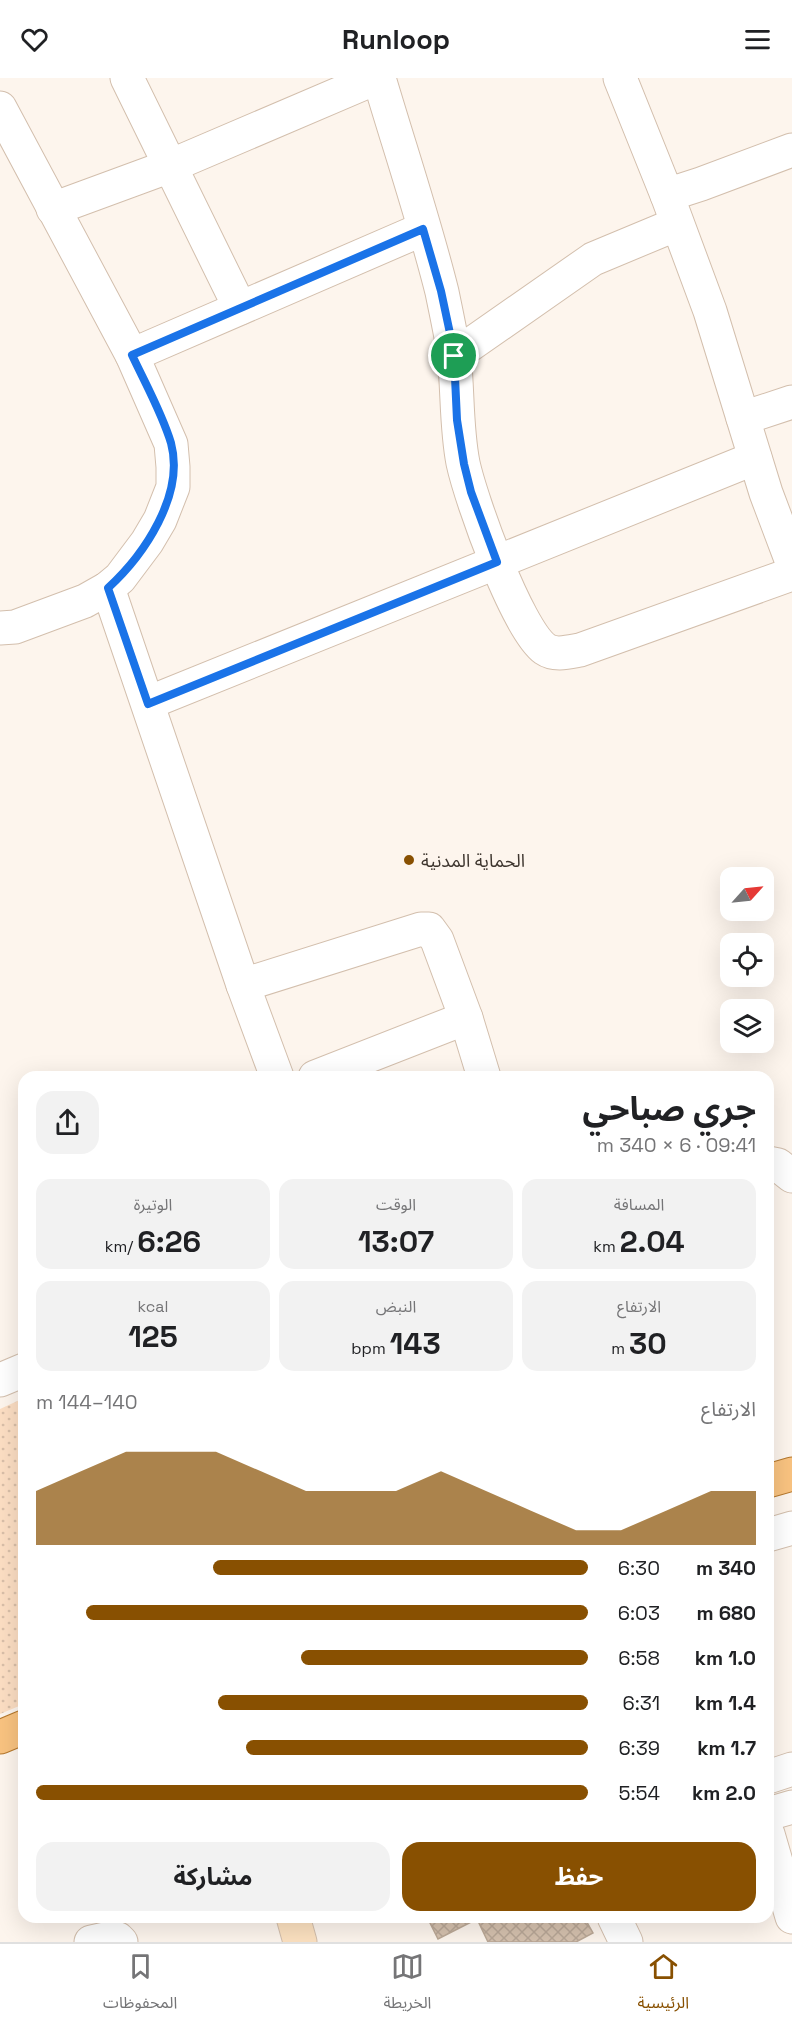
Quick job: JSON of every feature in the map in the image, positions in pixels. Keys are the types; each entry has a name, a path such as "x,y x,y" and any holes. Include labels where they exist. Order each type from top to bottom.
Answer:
{"main road":[{"path":"774,1479 792,1474"},
{"path":"0,1737 18,1730"}],"street":[{"path":"127,78 240,308"},
{"path":"54,208 170,166 377,78 441,291 454,356 457,420 471,492 497,562 523,621 534,639 547,650 561,654 580,650 792,574"},
{"path":"620,78 710,311 754,458 786,530 792,562"},
{"path":"0,108 132,355 171,444 174,467 173,487 160,520 120,578 108,588 60,612 15,627 0,628"},
{"path":"454,356 593,259 672,210 701,184 792,150"},
{"path":"132,355 423,229"},
{"path":"743,418 792,402"},
{"path":"148,704 754,458"},
{"path":"108,588 243,985 276,1071"},
{"path":"243,985 421,929 429,929 437,940 466,1018 482,1071"},
{"path":"330,1071 466,1018"},
{"path":"774,1165 792,1176"},
{"path":"0,1380 18,1372"},
{"path":"774,1534 792,1528"},
{"path":"774,1775 792,1769"},
{"path":"774,1812 792,1807"},
{"path":"774,1855 792,1917"},
{"path":"295,1923 300,1942"},
{"path":"617,1923 626,1942"},
{"path":"91,1942 109,1938 118,1939 121,1942"}],"shaded area":[{"path":"18,1401 18,1706 0,1714 0,1409"}],"building":[{"path":"430,1923 469,1923 438,1939"},
{"path":"479,1923 587,1923 593,1933 576,1942 488,1942"}],"place":[{"name":"الحماية المدنية","path":"409,860"}],"route":[{"path":"423,229 441,291 454,356 457,420 464,464 471,492 497,562 148,704 108,588 120,578 160,520 173,487 174,467 171,444 132,355 423,229"}]}
